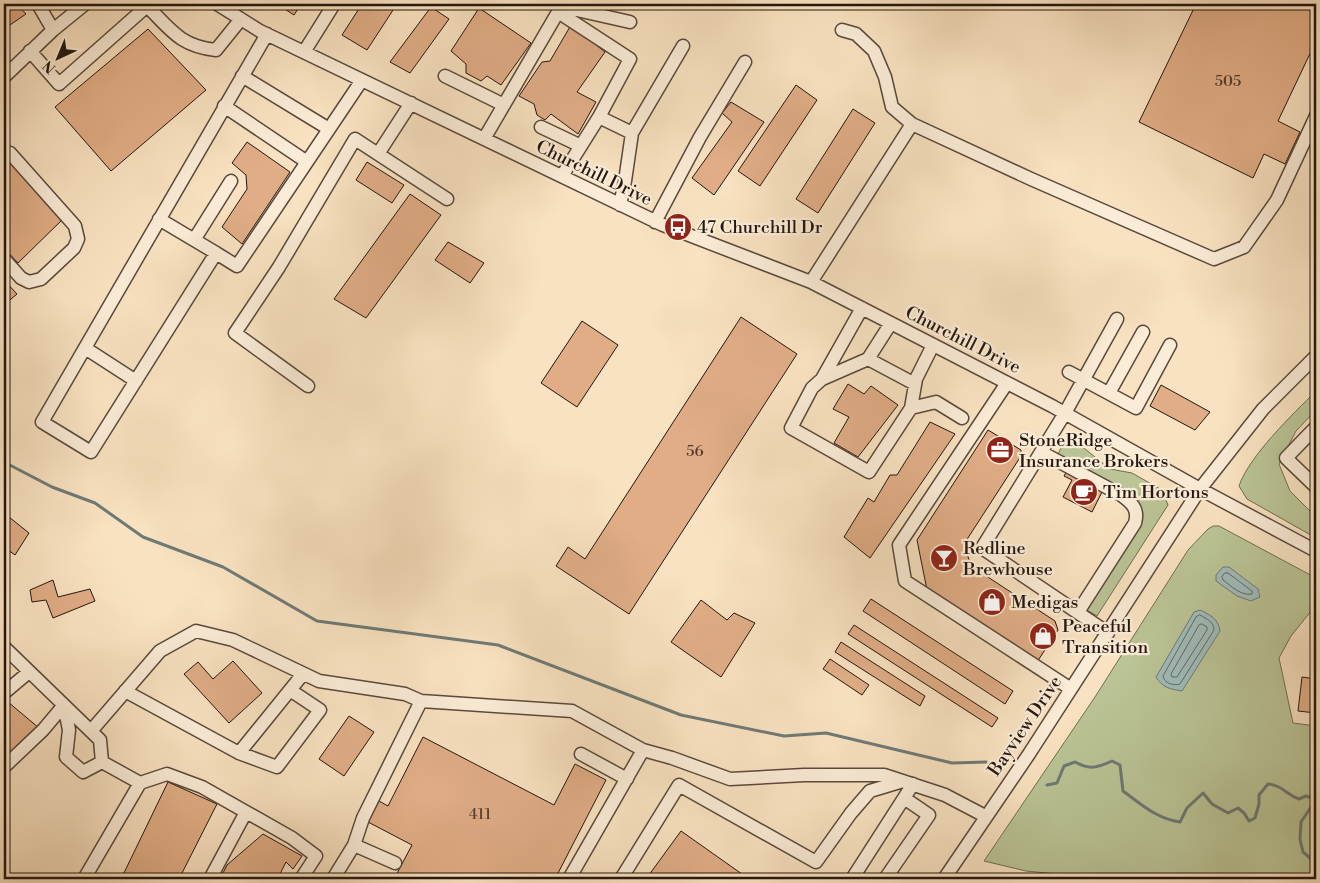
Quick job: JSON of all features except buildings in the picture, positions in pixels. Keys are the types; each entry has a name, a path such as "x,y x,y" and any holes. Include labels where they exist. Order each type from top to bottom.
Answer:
{"street":[{"path":"38,4 53,30"},
{"path":"4,77 53,30 84,4"},
{"name":"Churchill Drive","path":"217,4 236,12 267,34 656,222 811,282 1066,414 1316,551"},
{"path":"304,52 334,4"},
{"path":"30,52 58,84 147,6 187,43 200,48 216,50 236,12"},
{"path":"484,139 558,12 568,8 630,22"},
{"path":"558,12 630,59 599,116 562,176"},
{"path":"842,30 856,34 874,51 885,77 892,107 912,124 1031,179 1214,259 1244,247 1277,200 1316,116"},
{"path":"216,253 91,452 42,422 267,34"},
{"path":"620,204 632,133 683,46"},
{"path":"656,222 700,137 745,62"},
{"path":"242,76 330,129"},
{"path":"445,76 504,104"},
{"path":"159,219 237,266 362,80"},
{"path":"378,154 411,103"},
{"path":"224,106 307,162"},
{"path":"599,116 632,133"},
{"path":"811,282 912,124"},
{"path":"541,127 581,146"},
{"path":"308,386 236,333 279,267 355,139 447,200"},
{"path":"4,151 10,153 75,226 78,239 74,248 40,279 29,282 22,278 4,259"},
{"path":"194,240 231,181"},
{"path":"822,379 862,308"},
{"path":"1108,633 982,548 1066,414 1117,319"},
{"path":"891,323 868,359 822,379 812,388 791,428 869,472 912,408 916,379 933,345"},
{"path":"1109,394 1143,332"},
{"path":"1069,372 1136,408 1170,345"},
{"path":"85,348 136,381"},
{"name":"Bayview Drive","path":"944,879 1108,633 1200,489 1263,409 1316,356"},
{"path":"868,359 915,384"},
{"path":"1007,383 899,545 905,581 1071,689"},
{"path":"912,408 936,402 962,418"},
{"path":"1316,427 1286,458 1316,487"},
{"path":"1041,452 1122,495 1132,503 1136,511 1135,523 1078,612"},
{"path":"91,731 160,650 196,631 233,640 319,681 405,694 421,701 572,711 643,750 672,758 730,779 804,774 884,775 945,795 985,816"},
{"path":"4,647 100,740 102,762"},
{"path":"4,693 29,672"},
{"path":"239,753 303,674"},
{"path":"125,691 239,753 277,767 320,710 290,690"},
{"path":"333,879 354,845 363,818 421,701"},
{"path":"64,705 70,730 66,758 83,772 102,762"},
{"path":"4,767 43,730 64,705"},
{"path":"569,879 643,750"},
{"path":"581,754 627,779"},
{"path":"102,762 140,783"},
{"path":"84,879 140,783 167,774 202,786 292,838 316,856 301,879"},
{"path":"852,879 904,798 908,783"},
{"path":"621,879 679,785 816,862 851,813 870,791 908,783"},
{"path":"885,879 929,815 904,798"},
{"path":"210,879 246,812"},
{"path":"354,845 395,863"}],"green space":[{"path":"1316,391 1316,410 1296,431 1279,464 1290,491 1316,517 1316,538 1247,499 1239,486 1244,474 1262,449 1284,423"},
{"path":"1075,441 1110,469 1132,473 1162,490 1168,505 1097,616 1087,610 1127,543 1140,515 1058,454 1063,444"},
{"path":"1213,526 1219,526 1316,578 1316,605 1291,636 1279,658 1293,723 1316,726 1316,879 1108,879 1026,871 984,861 1095,697 1188,550"}],"water":[{"path":"1223,567 1229,567 1258,589 1260,597 1251,601 1237,596 1216,581 1216,575"},
{"path":"1200,610 1215,620 1220,631 1182,691 1174,690 1161,684 1156,677 1194,612"}],"waterway":[{"path":"4,462 52,487 95,503 143,537 223,567 317,621 498,645 681,715 784,736 826,733 952,763 986,762"},
{"path":"1047,785 1057,783 1064,766 1075,762 1093,767 1112,761 1120,765 1123,791 1143,806 1164,818 1180,822 1187,808 1203,793 1212,804 1228,813 1238,808 1249,821 1255,818 1259,804 1259,795 1268,784 1273,785 1299,799 1306,796 1312,798 1313,804 1301,822 1300,839 1303,852 1316,863"}],"place":[{"name":"47 Churchill Dr","path":"678,227"},
{"name":"StoneRidge Insurance Brokers","path":"1000,450"},
{"name":"Tim Hortons","path":"1084,492"},
{"name":"Redline Brewhouse","path":"944,558"},
{"name":"Medigas","path":"992,602"},
{"name":"Peaceful Transition","path":"1043,636"}]}
